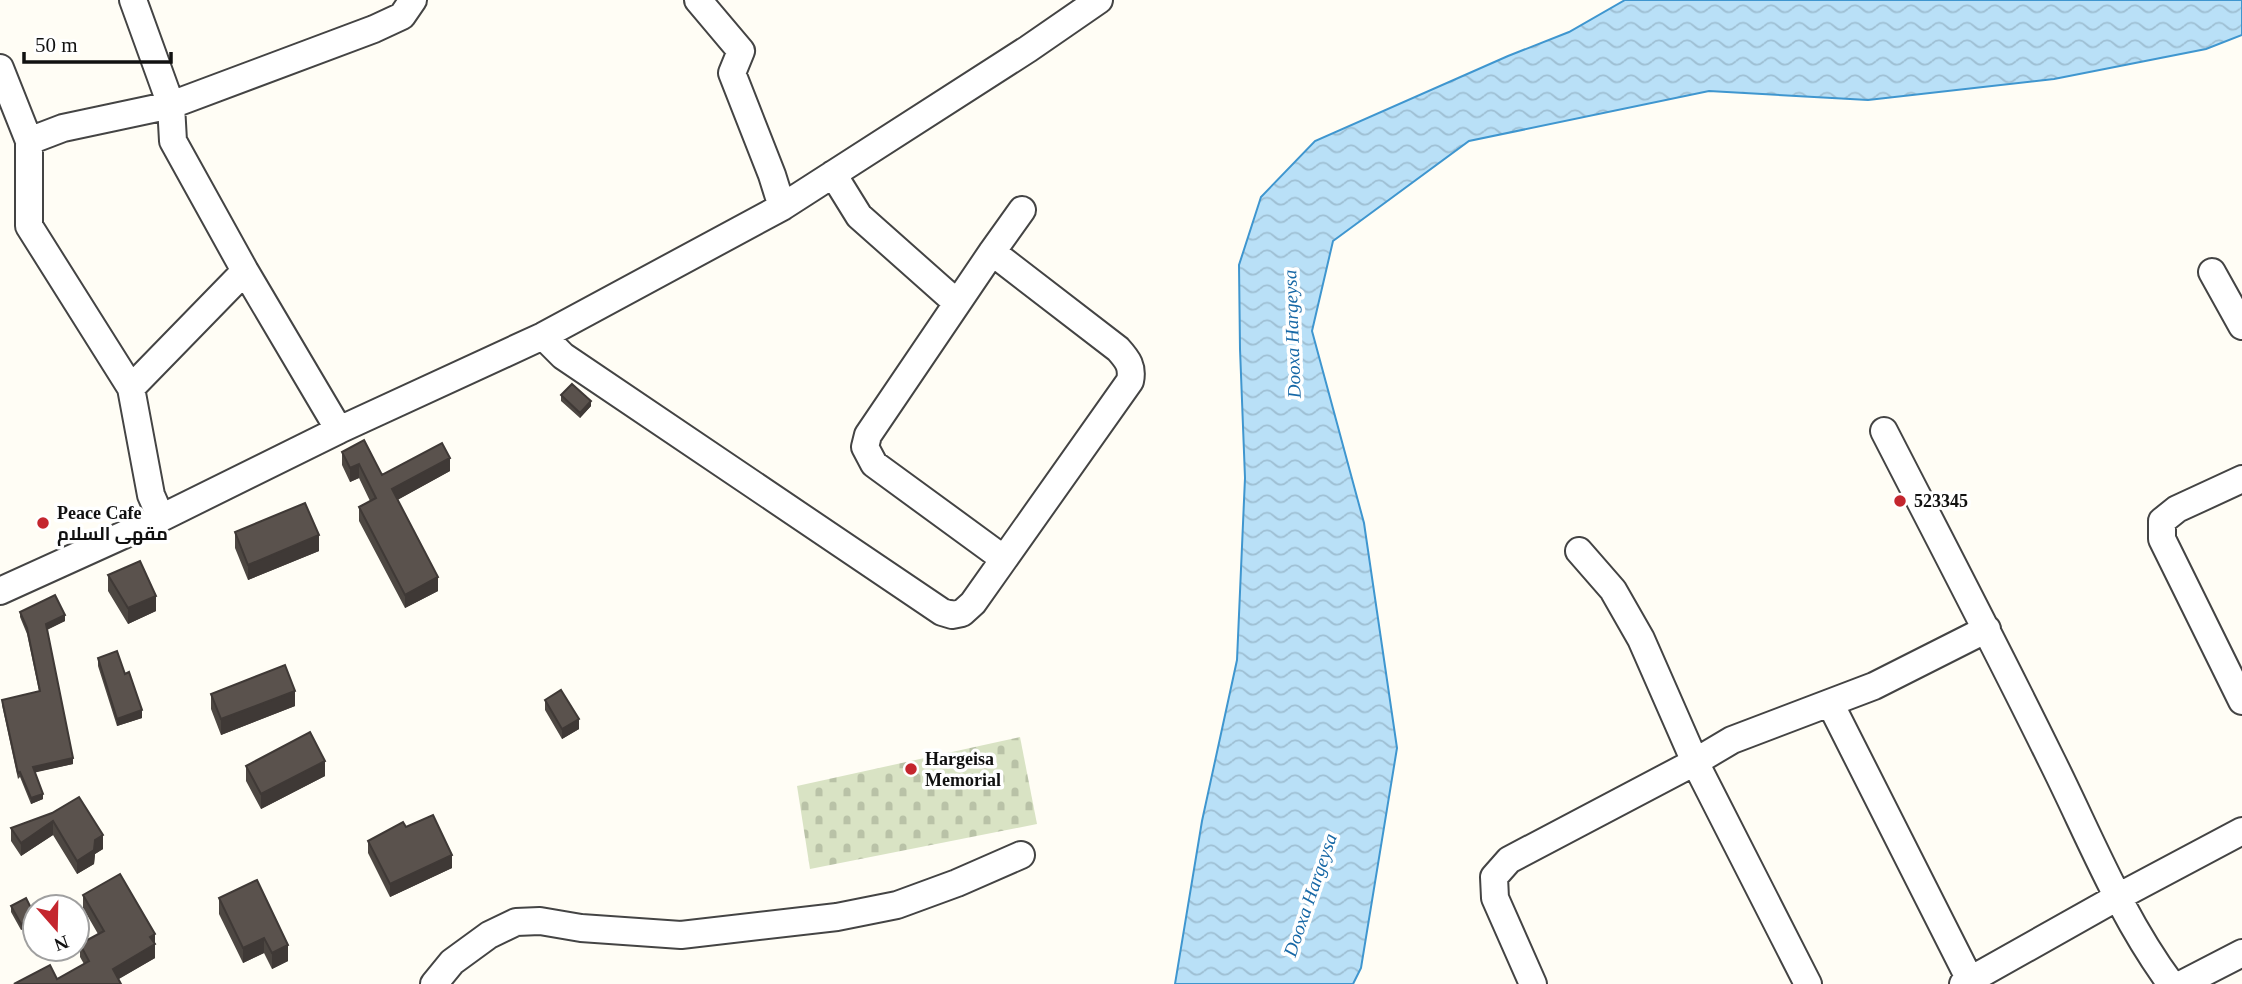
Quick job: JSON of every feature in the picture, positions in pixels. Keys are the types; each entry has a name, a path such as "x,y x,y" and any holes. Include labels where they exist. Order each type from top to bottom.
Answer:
{"street":[{"path":"133,0 171,106 173,141 245,271 339,430"},
{"path":"29,141 63,128 171,106 374,29 402,16 413,0"},
{"path":"698,0 741,51 732,73 782,207"},
{"path":"0,591 162,518 339,430 543,336 782,207 1099,0"},
{"path":"0,68 29,141 29,226 131,388 151,495 162,518"},
{"path":"833,174 859,216 957,303"},
{"path":"1004,559 873,464 865,447 868,435 1022,210"},
{"path":"543,336 563,356 942,612 952,615 962,613 973,603 1130,381 1132,372 1129,360 1118,349 992,252"},
{"path":"131,388 245,271"},
{"path":"2212,272 2242,326"},
{"path":"1884,431 1987,629 2116,898 2151,957 2171,984"},
{"path":"2242,479 2177,509 2162,521 2162,539 2242,702"},
{"path":"1579,551 1613,590 1641,639 1695,762 1808,984"},
{"path":"1533,984 1495,898 1494,877 1509,860 1732,740 1874,686 1987,629"},
{"path":"1830,703 1968,983 2116,898 2242,831"},
{"path":"434,984 452,962 489,934 516,922 540,921 581,928 681,935 837,918 897,905 1021,855"},
{"path":"2182,984 2242,953"}],"green space":[{"path":"1020,737 1037,824 810,869 797,786"}],"water":[{"name":"Dooxa Hargeysa","path":"1625,0 2242,0 2242,35 2206,49 2054,79 1868,100 1709,91 1469,141 1333,241 1312,331 1364,523 1397,748 1361,968 1353,984 1175,984 1202,821 1237,660 1245,478 1239,265 1261,197 1315,141 1569,32"}],"building":[{"path":"572,384 591,401 580,413 561,395"},
{"path":"364,440 382,475 442,443 450,458 392,489 438,577 405,595 359,507 376,498 359,464 350,468 342,452"},
{"path":"305,503 319,535 248,565 235,532"},
{"path":"140,561 156,596 128,608 108,575"},
{"path":"55,595 65,615 46,624 73,758 33,767 43,794 31,798 20,772 18,773 2,700 40,691 27,628 20,612"},
{"path":"117,651 125,674 129,672 142,710 117,719 98,658"},
{"path":"285,665 295,691 221,719 211,694"},
{"path":"561,690 579,719 562,729 545,700"},
{"path":"310,732 325,761 261,794 246,766"},
{"path":"79,797 103,835 95,840 94,850 77,861 53,821 21,843 11,828 52,813"},
{"path":"433,815 452,855 390,884 368,841 403,822 406,827"},
{"path":"120,874 155,934 150,937 155,944 113,969 121,984 14,984 50,965 57,979 85,963 91,963 91,938 104,931 91,909 91,893 87,893"},
{"path":"257,880 288,945 272,953 264,938 243,948 219,898"},
{"path":"21,901 21,924 11,906"}],"place":[{"name":"523345","path":"1900,501"},
{"name":"Peace Cafe مقهى السلام","path":"43,523"},
{"name":"Hargeisa Memorial","path":"911,769"}]}
